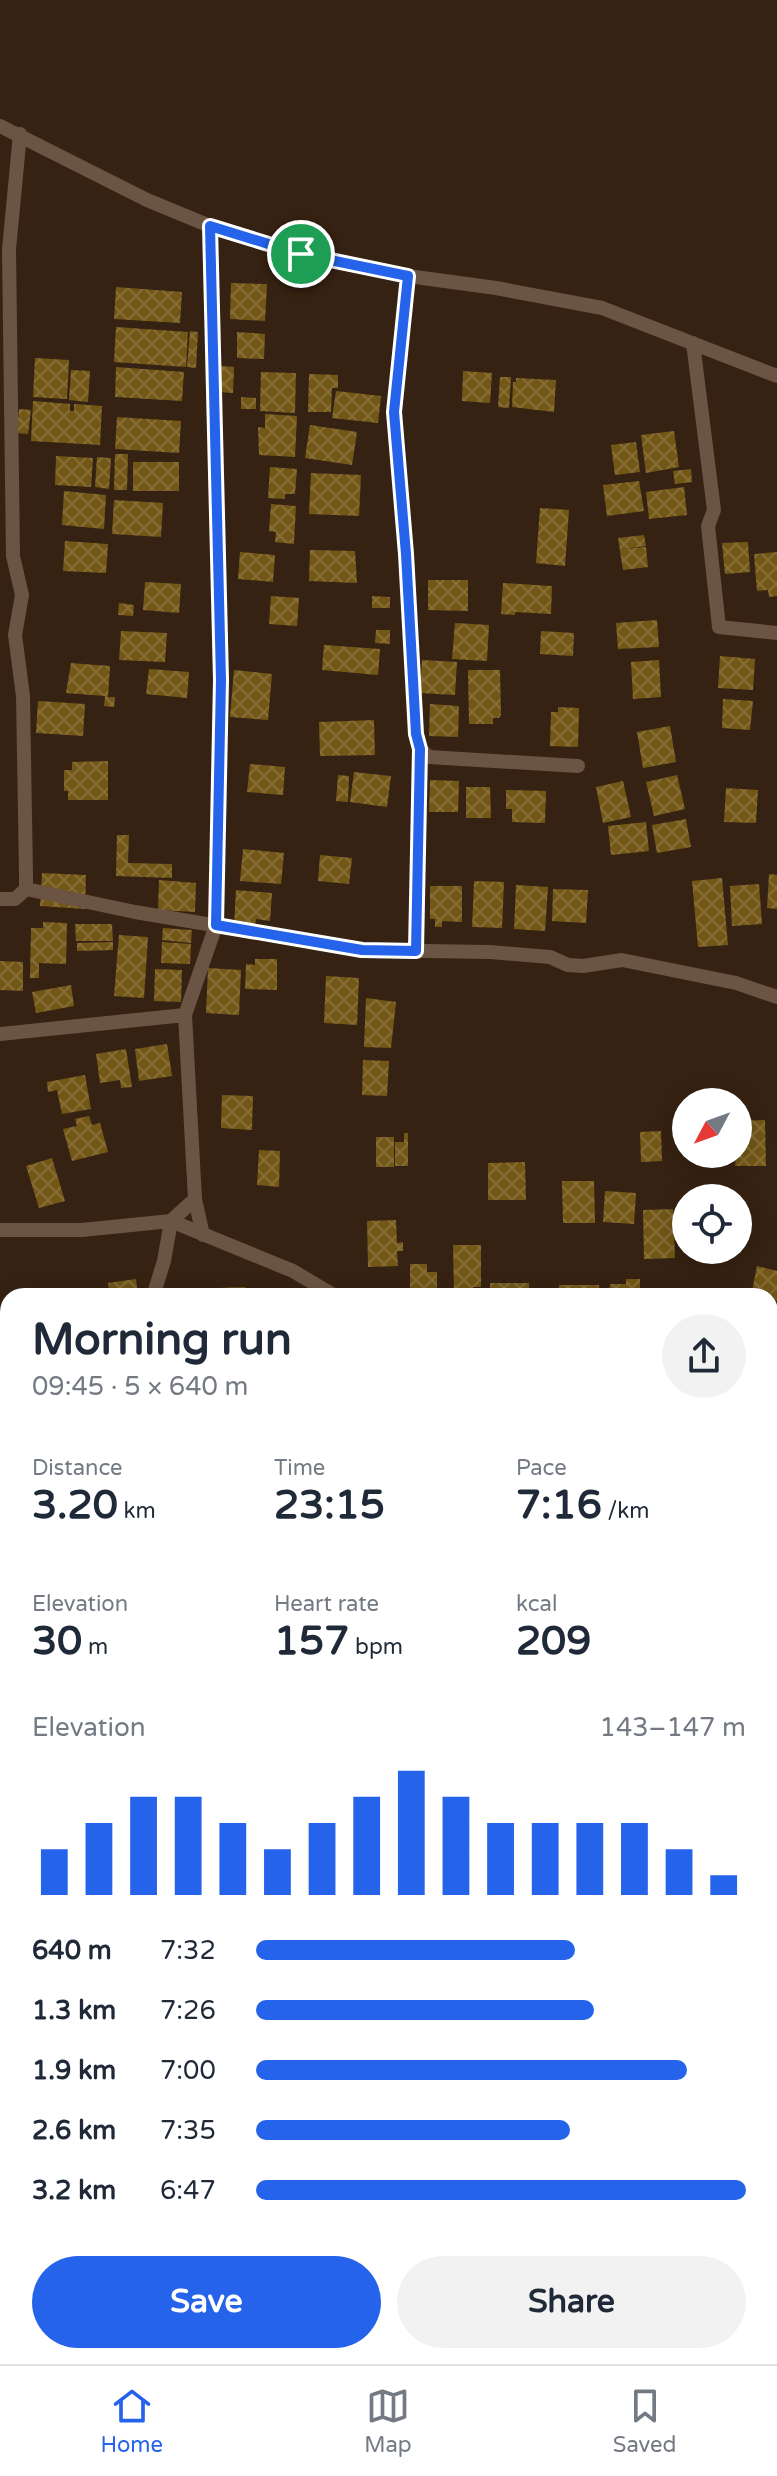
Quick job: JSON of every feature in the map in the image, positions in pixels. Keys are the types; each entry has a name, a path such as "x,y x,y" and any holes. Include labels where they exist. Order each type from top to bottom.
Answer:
{"street":[{"path":"0,126 147,200 210,226 301,254 408,276 496,288 602,308 777,376"},
{"path":"0,899 15,899 26,889 23,696 15,635 22,595 13,556 9,249 20,134"},
{"path":"203,1235 195,1199 185,1015 216,925 221,680 210,226"},
{"path":"408,276 394,412 416,734 420,749 416,951"},
{"path":"693,343 714,510 708,526 719,627 777,633"},
{"path":"420,749 429,757 578,766"},
{"path":"26,889 135,912 362,950 490,952 550,957 568,965 583,966 622,960 736,983 777,997"},
{"path":"0,1034 185,1015"},
{"path":"156,1288 171,1221 195,1199"},
{"path":"0,1230 82,1230 171,1221 293,1271 322,1288"}],"building":[{"path":"231,283 267,284 265,321 230,319"},
{"path":"116,287 182,292 180,323 114,319"},
{"path":"116,327 188,332 186,367 114,362"},
{"path":"190,331 198,332 196,368 187,367"},
{"path":"237,332 265,334 264,359 237,358"},
{"path":"35,358 69,360 67,399 33,397"},
{"path":"219,366 234,367 233,393 218,392"},
{"path":"116,367 184,372 182,401 115,397"},
{"path":"71,370 90,371 88,402 69,400"},
{"path":"463,371 492,373 490,403 462,401"},
{"path":"261,372 296,373 295,413 260,411"},
{"path":"309,374 338,375 338,388 332,388 331,412 308,412"},
{"path":"500,377 511,377 509,408 498,407"},
{"path":"516,378 556,380 554,412 512,407 513,382"},
{"path":"336,391 381,396 378,423 332,418"},
{"path":"241,397 256,398 256,409 241,409"},
{"path":"33,401 70,404 70,411 74,411 74,404 102,406 100,445 31,441"},
{"path":"19,409 31,410 28,434 17,433"},
{"path":"265,414 297,416 295,457 259,455 258,427 265,428"},
{"path":"117,417 181,421 179,453 115,449"},
{"path":"310,425 357,432 352,465 305,458"},
{"path":"674,431 679,467 646,473 641,435"},
{"path":"636,442 640,472 615,475 611,445"},
{"path":"115,454 128,454 127,490 114,490"},
{"path":"56,456 93,458 91,487 55,485"},
{"path":"97,457 111,458 109,489 95,487"},
{"path":"133,462 179,462 179,491 133,491"},
{"path":"270,467 297,469 295,494 285,494 285,499 268,498"},
{"path":"691,469 692,482 675,484 673,471"},
{"path":"311,473 361,475 359,516 309,514"},
{"path":"639,481 644,511 607,516 603,485"},
{"path":"684,487 687,515 649,519 646,492"},
{"path":"64,491 106,495 104,529 62,525"},
{"path":"114,500 163,503 161,537 112,534"},
{"path":"271,504 296,506 294,544 275,542 276,532 269,531"},
{"path":"540,508 569,510 565,566 536,563"},
{"path":"644,535 646,546 624,549 646,547 648,567 623,570 618,538"},
{"path":"65,541 108,544 106,573 63,571"},
{"path":"748,542 750,572 725,574 722,543"},
{"path":"310,550 355,551 357,583 309,581"},
{"path":"240,552 275,555 273,582 238,579"},
{"path":"777,552 777,596 769,597 768,590 757,591 754,554"},
{"path":"428,580 468,580 468,611 428,610"},
{"path":"145,582 181,584 179,613 143,610"},
{"path":"503,583 552,586 551,614 501,614"},
{"path":"271,596 299,598 297,626 269,624"},
{"path":"372,596 390,597 390,608 372,608"},
{"path":"119,603 134,605 133,616 118,615"},
{"path":"657,620 659,647 618,649 616,623"},
{"path":"455,623 489,625 487,661 452,659"},
{"path":"376,630 390,630 390,644 375,643"},
{"path":"121,631 167,633 165,662 119,660"},
{"path":"541,631 574,633 573,656 540,654"},
{"path":"324,645 380,649 378,675 322,670"},
{"path":"720,656 755,659 753,690 718,688"},
{"path":"422,660 457,662 455,695 420,693"},
{"path":"659,660 661,697 633,699 631,662"},
{"path":"71,663 110,666 108,697 115,697 114,707 104,706 105,696 66,693"},
{"path":"149,669 189,672 187,698 146,694"},
{"path":"234,670 272,674 268,720 230,717"},
{"path":"468,670 500,670 501,715 493,718 493,724 469,724"},
{"path":"723,699 753,701 750,730 722,728"},
{"path":"38,701 85,704 83,736 36,733"},
{"path":"430,704 459,706 458,737 429,736"},
{"path":"558,707 579,708 578,747 550,746 551,712 558,712"},
{"path":"374,720 375,755 320,756 319,722"},
{"path":"670,726 676,762 643,768 637,732"},
{"path":"108,761 108,800 68,800 68,791 64,791 64,770 72,770 72,762"},
{"path":"250,764 285,767 283,795 247,792"},
{"path":"354,772 391,776 387,807 350,802"},
{"path":"338,775 349,776 348,802 336,801"},
{"path":"677,775 685,809 654,816 646,782"},
{"path":"430,780 459,781 458,812 429,812"},
{"path":"623,781 631,817 603,823 596,787"},
{"path":"466,787 490,787 491,818 466,818"},
{"path":"726,788 758,790 756,823 724,822"},
{"path":"506,790 546,791 545,823 512,822 512,809 506,809"},
{"path":"686,819 691,847 657,853 652,825"},
{"path":"646,822 649,851 611,855 608,826"},
{"path":"117,835 129,835 128,863 172,864 172,878 116,876"},
{"path":"243,849 284,853 281,884 240,881"},
{"path":"320,855 352,858 349,884 318,881"},
{"path":"42,873 86,875 85,909 40,906"},
{"path":"769,874 777,875 777,909 767,908"},
{"path":"722,878 728,945 698,947 692,881"},
{"path":"159,880 196,883 195,912 158,910"},
{"path":"474,881 504,882 502,928 472,927"},
{"path":"759,884 762,924 732,926 730,886"},
{"path":"516,885 548,887 545,931 514,929"},
{"path":"430,886 462,886 462,922 442,921 442,927 435,927 435,919 430,919"},
{"path":"553,889 588,890 586,923 552,921"},
{"path":"236,890 272,893 270,921 256,919 255,928 234,926"},
{"path":"43,922 67,923 66,964 39,963 39,978 30,978 31,928 43,928"},
{"path":"75,924 112,924 113,941 76,941"},
{"path":"163,928 192,930 191,943 162,940"},
{"path":"119,935 148,937 144,998 114,996"},
{"path":"113,942 113,950 77,951 77,943"},
{"path":"162,942 191,944 190,964 161,963"},
{"path":"255,959 277,959 277,990 245,989 246,964 255,965"},
{"path":"0,961 23,962 23,991 0,990"},
{"path":"208,968 241,970 239,1015 206,1013"},
{"path":"155,969 182,970 181,1002 154,1001"},
{"path":"326,976 359,978 357,1025 324,1023"},
{"path":"71,985 74,1006 36,1013 32,992"},
{"path":"366,998 396,1002 391,1048 364,1047"},
{"path":"167,1044 172,1076 139,1081 135,1049"},
{"path":"126,1049 132,1087 121,1088 120,1080 100,1083 96,1054"},
{"path":"363,1060 389,1061 387,1096 362,1095"},
{"path":"85,1075 91,1109 62,1114 57,1090 48,1092 47,1082"},
{"path":"222,1095 253,1096 252,1130 221,1128"},
{"path":"89,1116 92,1125 100,1123 108,1152 72,1161 63,1129 77,1126 75,1119"},
{"path":"752,1120 765,1120 766,1166 752,1166"},
{"path":"661,1131 662,1161 641,1162 640,1132"},
{"path":"404,1133 408,1133 408,1166 395,1166 395,1142 404,1142"},
{"path":"376,1137 394,1137 394,1167 376,1167"},
{"path":"259,1150 280,1151 279,1187 257,1185"},
{"path":"52,1158 65,1201 39,1208 26,1166"},
{"path":"525,1162 526,1200 488,1200 488,1163"},
{"path":"562,1181 594,1181 595,1223 563,1223"},
{"path":"605,1191 636,1193 634,1224 603,1222"},
{"path":"672,1209 672,1258 644,1259 643,1210"},
{"path":"396,1220 397,1243 403,1242 403,1251 397,1251 398,1266 368,1267 367,1221"},
{"path":"453,1245 481,1245 481,1287 454,1288"},
{"path":"410,1264 427,1264 427,1272 437,1272 437,1288 410,1288"},
{"path":"757,1266 777,1271 777,1288 753,1288"},
{"path":"136,1279 137,1288 109,1288 108,1283"},
{"path":"626,1279 640,1279 640,1288 610,1288 610,1284 626,1284"},
{"path":"490,1283 529,1283 529,1288 490,1288"},
{"path":"559,1285 599,1285 599,1288 559,1288"}],"route":[{"path":"210,226 301,254 408,276 394,412 416,734 420,749 416,951 362,950 216,925 221,680 210,226"}]}
